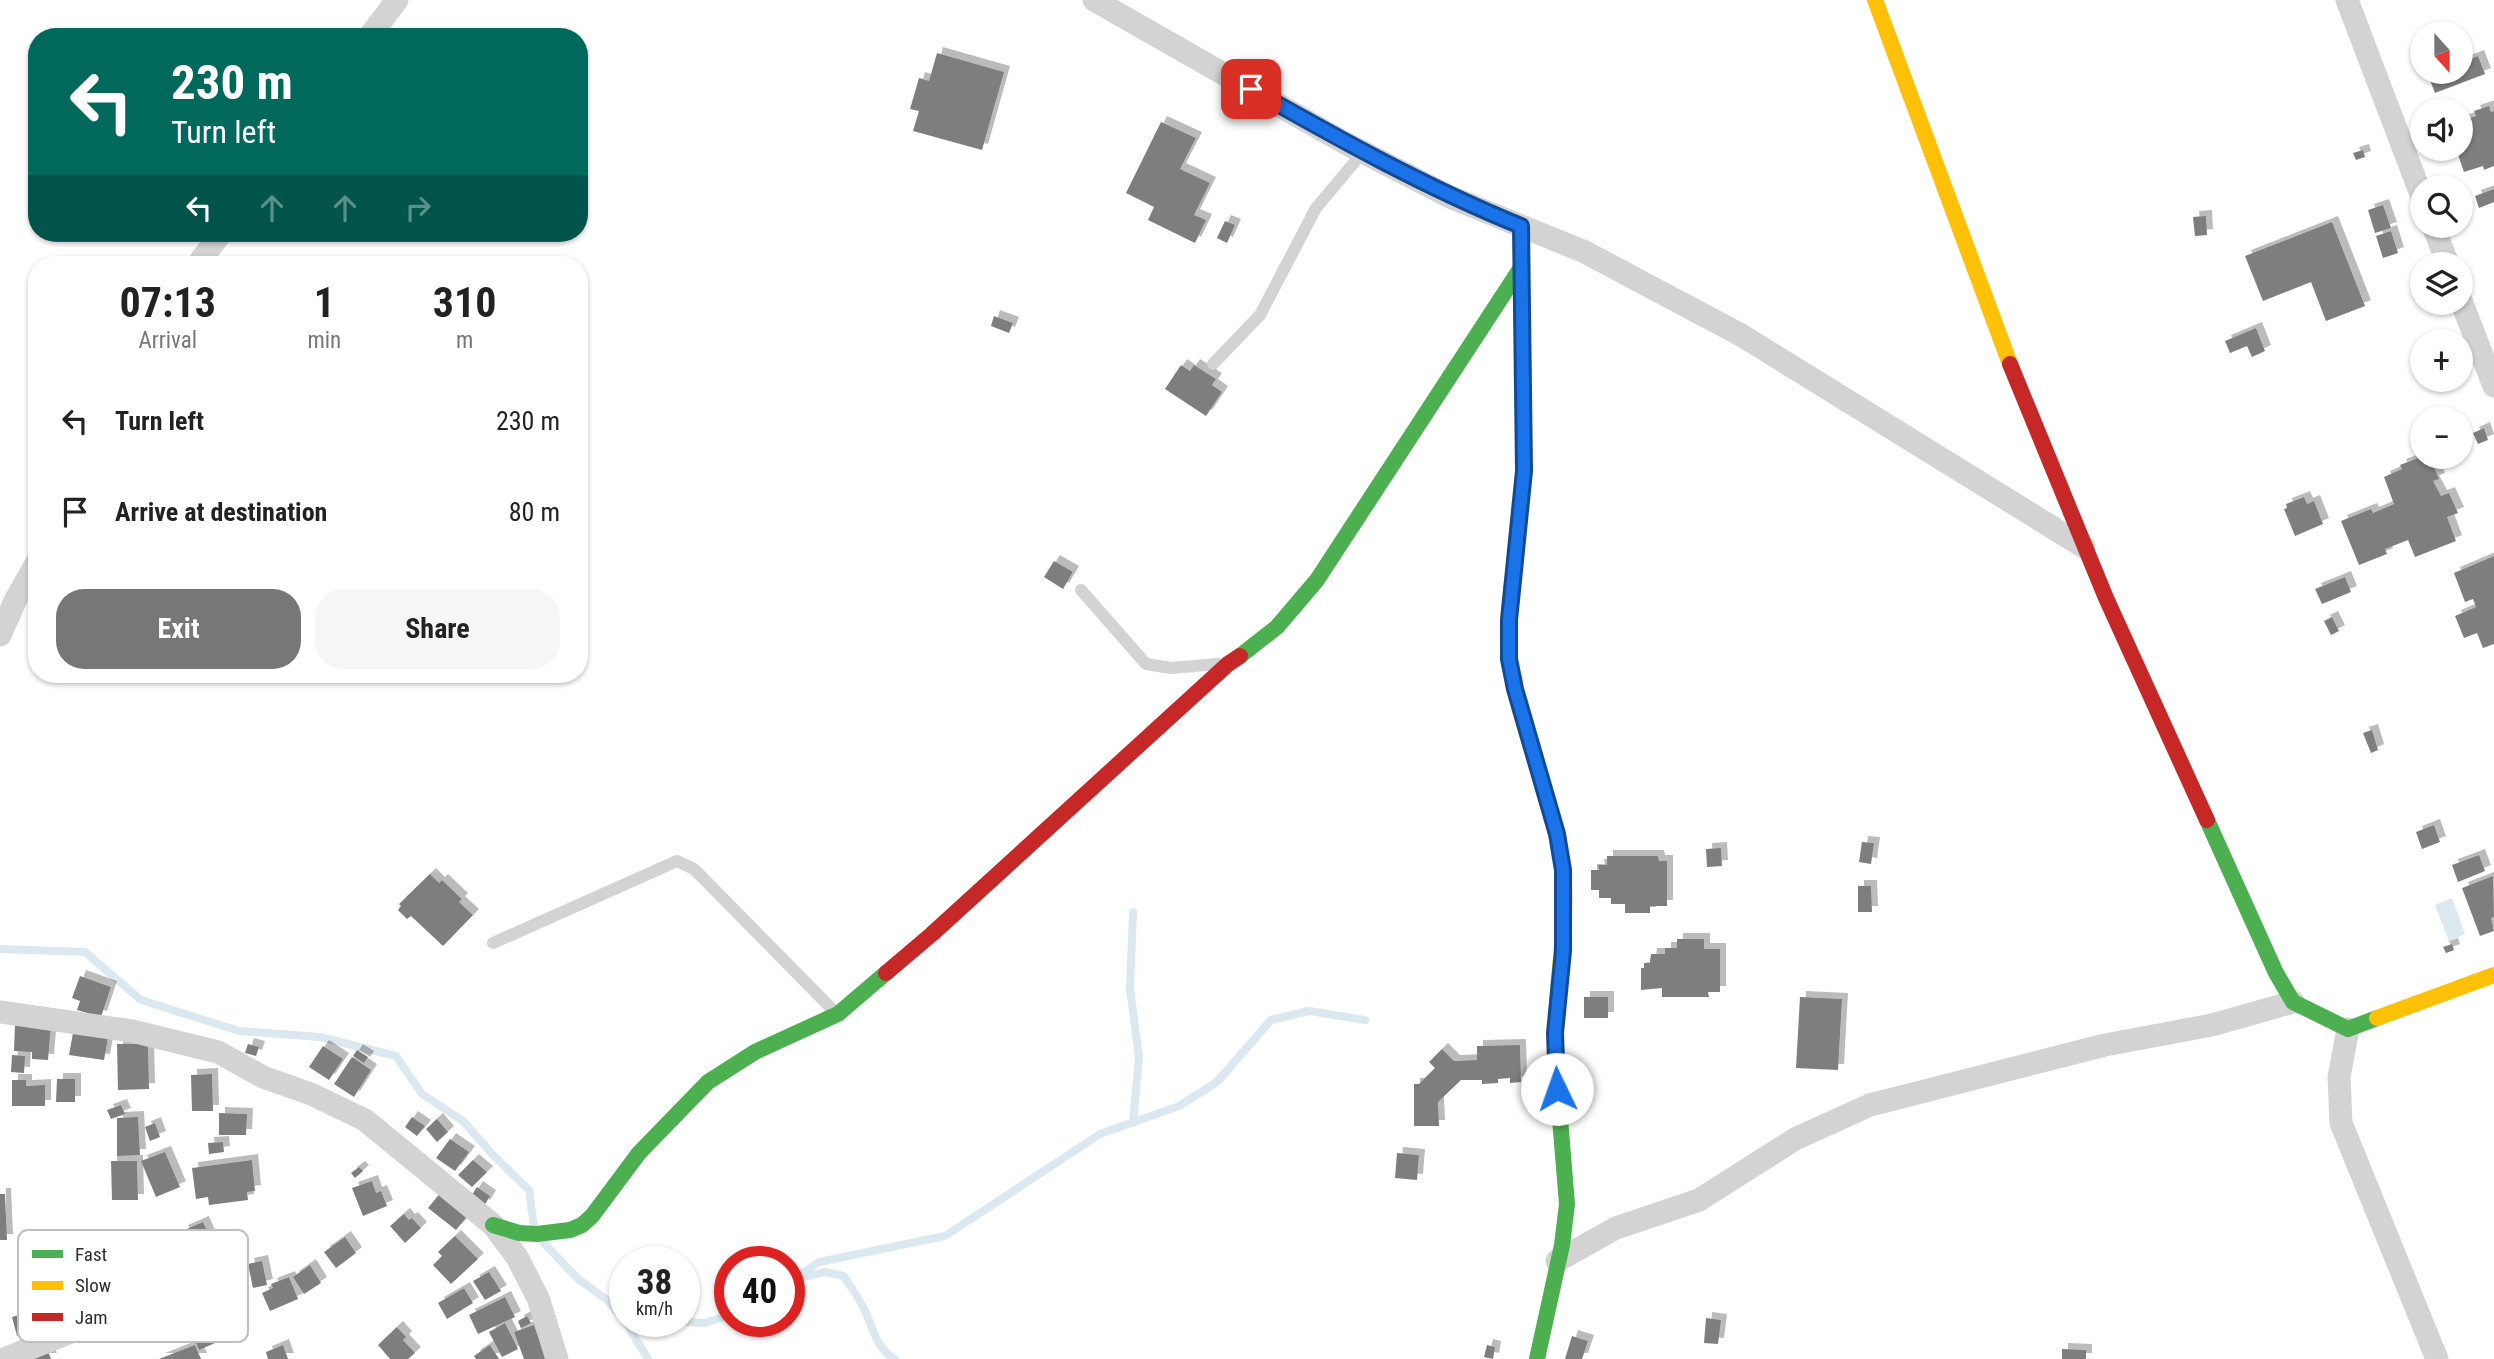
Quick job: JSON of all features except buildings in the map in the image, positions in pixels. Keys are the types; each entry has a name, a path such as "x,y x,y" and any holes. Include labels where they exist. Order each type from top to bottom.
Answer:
{"street":[{"path":"376,28 397,0"},
{"path":"1094,0 1363,152 1450,197 1585,252 1751,340 2084,547"},
{"path":"1875,0 2046,457 2276,973 2292,1002 2348,1028 2494,975"},
{"path":"2347,0 2414,175"},
{"path":"1521,226 1524,471 1509,620 1509,659 1515,689 1557,834 1563,870 1563,951 1555,1057 1567,1204 1562,1245 1537,1359"},
{"path":"493,1225 519,1233 537,1234 570,1230 582,1225 592,1216 639,1153 708,1082 755,1052 838,1014 932,934 1228,664 1263,641 1281,625 1317,580 1522,266"},
{"path":"2469,315 2488,351 2494,386"},
{"path":"0,635 28,578"},
{"path":"1557,1261 1616,1228 1699,1200 1795,1139 1870,1105 2105,1045 2213,1025 2292,1002"},
{"path":"0,1012 132,1031 218,1052 263,1077 311,1094 365,1120 493,1225 517,1257 538,1298 557,1359"},
{"path":"2348,1028 2339,1077 2341,1123 2437,1359"},
{"path":"4,1359 46,1342"}],"lane":[{"path":"1213,365 1260,315 1316,208 1363,152"},
{"path":"1081,590 1146,664 1171,668 1228,664"},
{"path":"493,943 677,861 694,869 838,1014"}],"shaded area":[{"path":"2452,898 2465,934 2449,941 2435,905"}],"waterway":[{"path":"1133,912 1130,988 1139,1057 1133,1123"},
{"path":"0,949 85,952 141,1000 239,1031 320,1037 396,1056 422,1094 463,1121 529,1190 534,1227"},
{"path":"805,1271 819,1262 945,1236 1100,1134 1179,1106 1217,1082 1271,1020 1309,1011 1365,1020"},
{"path":"542,1241 578,1279 609,1302"},
{"path":"805,1277 825,1272 844,1276 863,1307 880,1344 895,1359"},
{"path":"700,1323 714,1320"},
{"path":"635,1337 648,1359"}],"traffic: fast":[{"path":"1240,656 1277,627 1317,580 1522,266"},
{"path":"2207,820 2276,973 2293,1002 2348,1029 2377,1018"},
{"path":"493,1225 519,1233 537,1234 570,1230 582,1225 592,1216 639,1153 708,1082 755,1052 838,1014 886,973"},
{"path":"1537,1359 1562,1245 1567,1204 1556,1070 1555,1033 1559,979"}],"traffic: slow":[{"path":"1875,0 2010,364"},
{"path":"1515,555 1508,649 1521,714 1552,815 1563,867 1564,909 1559,979"},
{"path":"2377,1018 2494,975"}],"traffic: jam":[{"path":"1515,555 1524,470 1521,226"},
{"path":"2010,364 2106,598 2207,820"},
{"path":"886,973 1240,656"}],"route":[{"path":"1251,89 1345,143 1450,197 1521,226 1524,471 1509,620 1509,659 1515,689 1557,834 1563,870 1563,951 1555,1033 1557,1089"}]}
